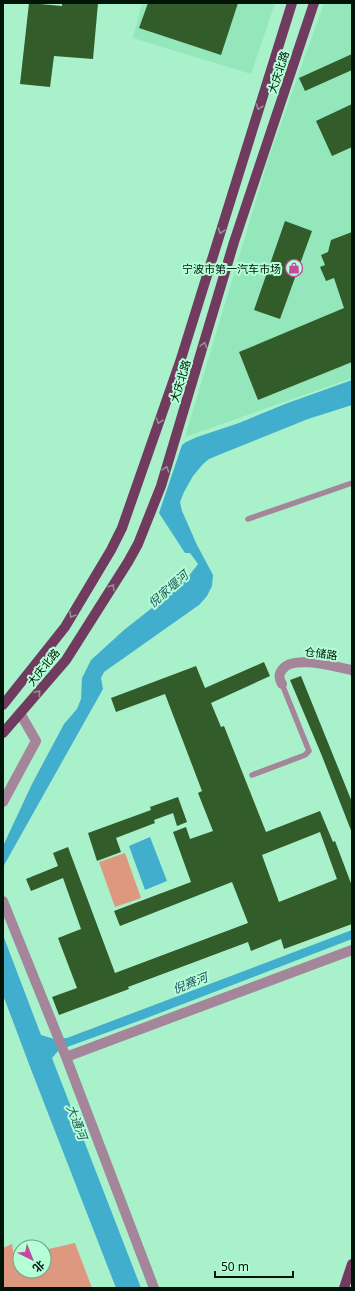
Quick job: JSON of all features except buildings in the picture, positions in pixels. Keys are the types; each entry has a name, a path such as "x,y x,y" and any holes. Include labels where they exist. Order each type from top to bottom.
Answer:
{"main road":[{"name":"大庆北路","path":"3,705 65,627 111,550 122,528 180,362 292,3"},
{"name":"大庆北路","path":"3,733 66,660 138,544 161,486 234,242 314,3"},
{"path":"344,1288 352,1264"}],"street":[{"name":"仓储路","path":"282,684 279,679 279,674 288,664 303,662 352,670"},
{"path":"3,802 36,741 20,713"},
{"path":"3,902 66,1057 154,1288"},
{"path":"66,1057 352,950"}],"lane":[{"path":"248,519 352,483"},
{"path":"252,775 305,755 309,751 282,684"}],"shaded area":[{"path":"142,3 275,3 251,74 133,38"},
{"name":"宁波市第一汽车市场","path":"324,3 352,3 352,378 185,437 269,157"},
{"path":"125,853 141,898 115,907 99,862"},
{"path":"75,1243 92,1288 3,1288 3,1248 12,1244 12,1279 52,1279 52,1248"}],"water":[{"path":"352,380 352,405 308,419 209,459 193,476 180,502 182,511 197,545 213,575 212,586 207,596 199,605 104,672 101,678 103,689 3,867 3,846 32,784 64,724 77,709 81,699 82,678 91,660 124,630 171,593 188,577 198,564 190,553 185,553 159,513 182,445 197,437 239,423 285,404"},
{"path":"150,837 167,881 145,890 129,846"},
{"path":"352,930 352,939 59,1050 52,1058 141,1288 116,1288 3,995 3,935 41,1035 54,1039 67,1038"}],"place":[{"name":"宁波市第一汽车市场","path":"294,268"}],"water label":[{"name":"倪家堰河","path":"168,589"},
{"name":"倪赛河","path":"190,983"},
{"name":"大通河","path":"77,1122"}]}
